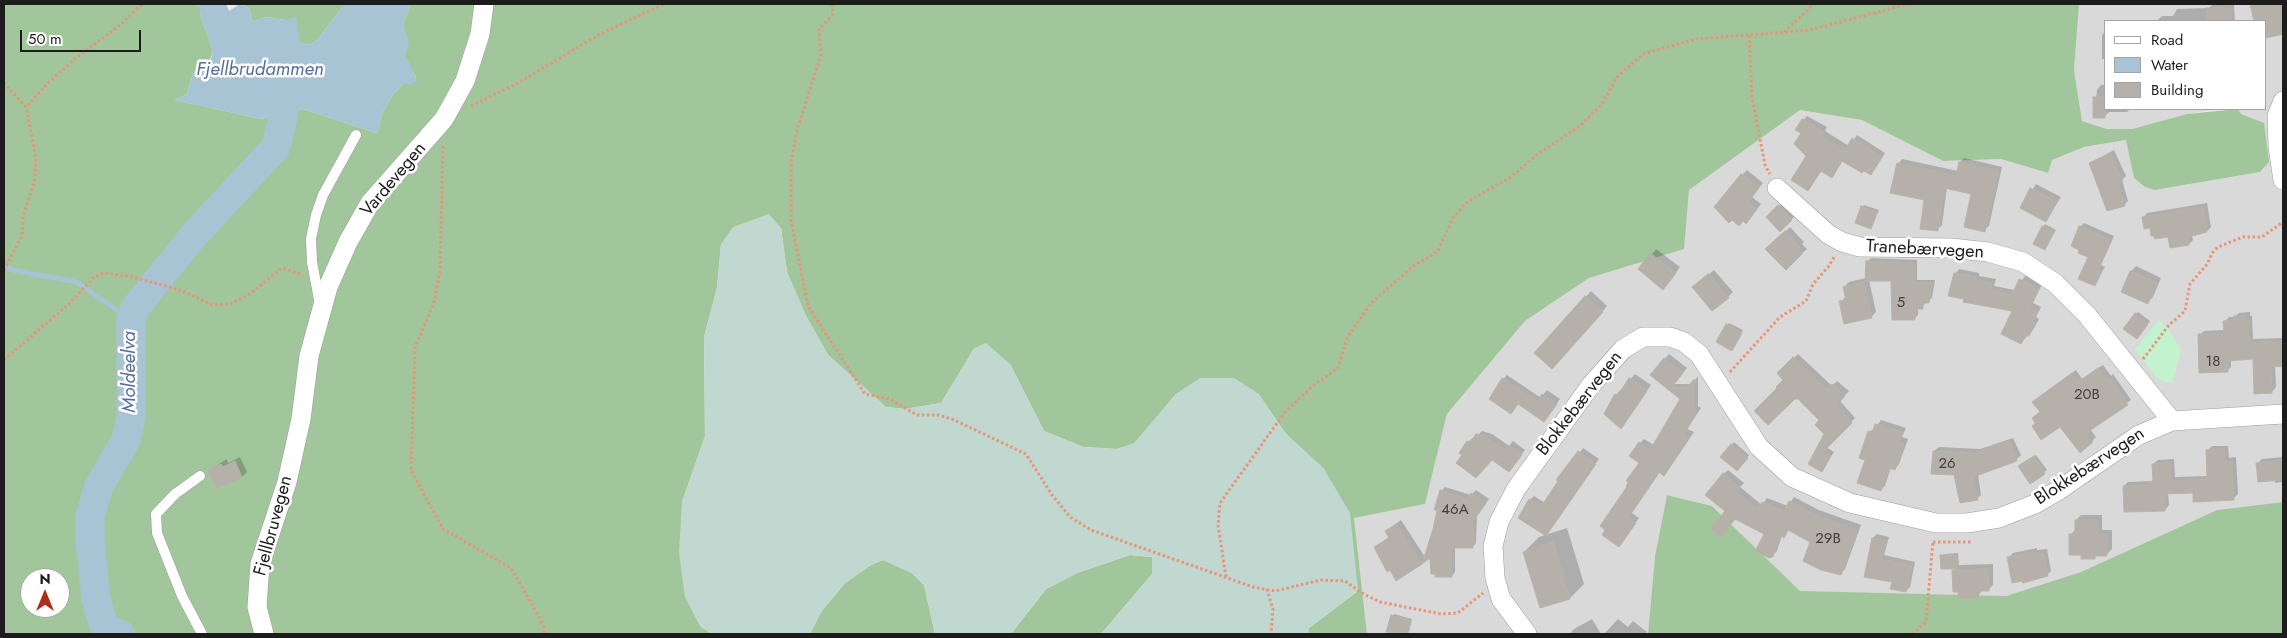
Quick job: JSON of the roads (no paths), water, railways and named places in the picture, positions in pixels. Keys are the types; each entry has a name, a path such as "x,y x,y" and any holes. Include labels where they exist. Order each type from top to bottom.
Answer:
{"street":[{"name":"Vardevegen","path":"301,419 308,356 321,308 348,242 370,203 444,119 465,81 480,34 484,4"},
{"path":"2283,101 2277,116 2278,147 2283,180"},
{"name":"Tranebærvegen","path":"1777,188 1828,234 1842,242 1860,248 1951,248 1988,252 2023,262 2055,283 2087,315 2172,421"},
{"name":"Blokkebærvegen","path":"1527,634 1502,599 1496,581 1493,546 1504,508 1591,385 1623,349 1643,337 1670,337 1684,342 1699,354 1759,447 1792,477 1850,504 1936,523 1967,524 1999,518 2035,504 2059,490 2139,435 2172,421 2283,414"},
{"name":"Fjellbruvegen","path":"264,634 257,607 260,564 288,482 301,419"}],"lane":[{"path":"321,308 314,280 311,239 322,195 356,135"},
{"path":"200,476 175,494 156,514 157,533 182,596 202,634"}],"water":[{"name":"Fjellbrudammen","path":"226,4 229,11 240,4 249,8 252,22 266,17 285,20 296,17 300,42 308,45 317,40 345,4 411,4 403,24 409,43 404,57 408,60 417,81 411,84 403,84 394,93 382,114 377,133 303,109 261,119 174,100 187,94 193,74 210,63 213,51 200,14 200,5"}],"waterway":[{"name":"Moldeelva","path":"120,634 105,629 96,599 90,540 90,516 99,486 126,440 131,417 131,320 135,308 194,235 276,147 284,113"},
{"path":"4,265 12,270 77,282 131,320"}]}
